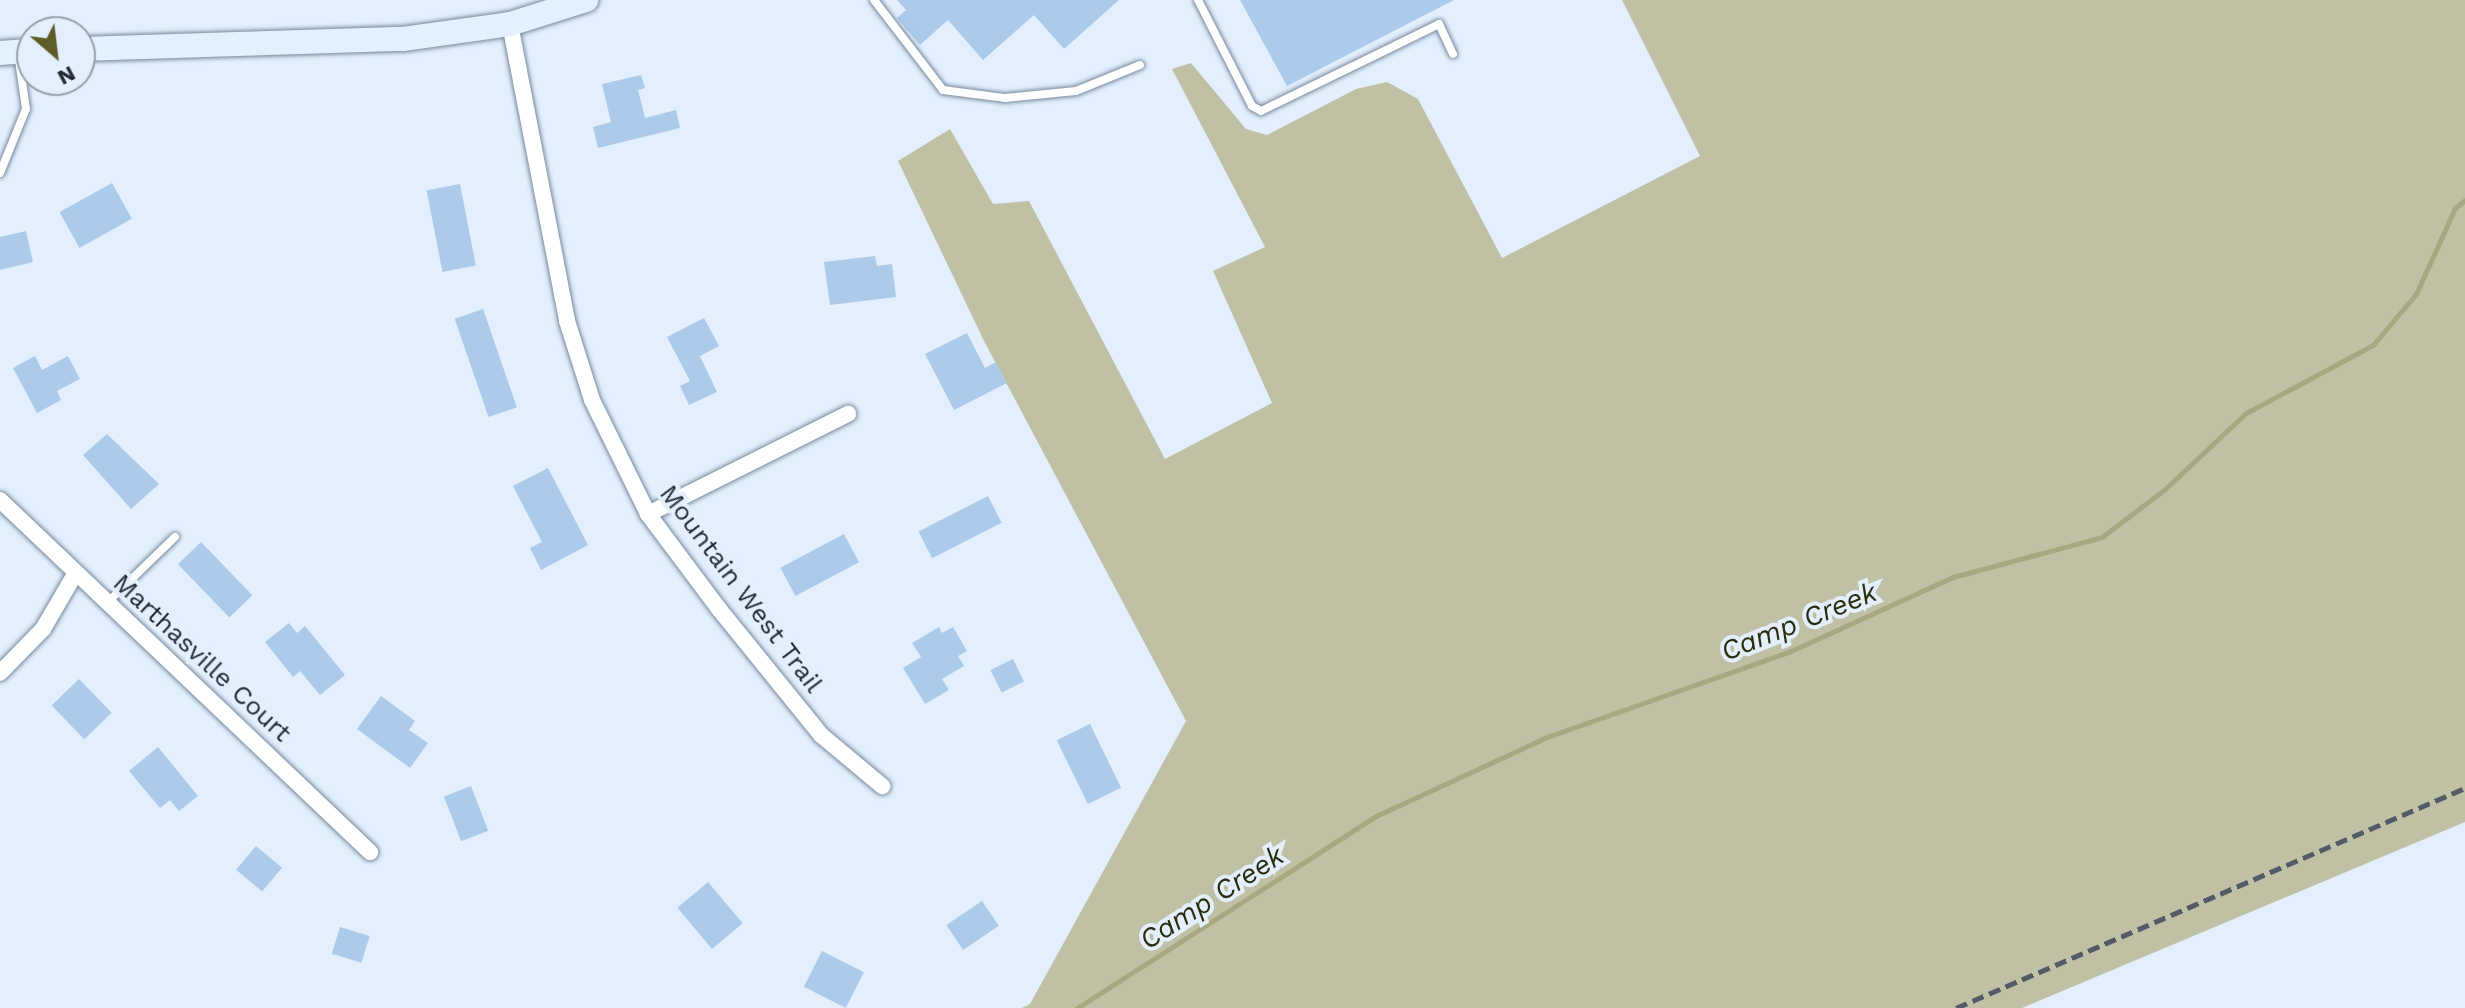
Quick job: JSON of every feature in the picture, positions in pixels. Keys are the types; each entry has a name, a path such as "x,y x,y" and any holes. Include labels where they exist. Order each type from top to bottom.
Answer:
{"main road":[{"path":"96,49 403,39 510,24 586,0"}],"street":[{"name":"Mountain West Trail","path":"510,24 567,321 592,400 648,514 821,735 882,786"},
{"path":"648,514 848,414"},
{"name":"Marthasville Court","path":"0,500 370,852"},
{"path":"0,673 43,629 75,574"}],"lane":[{"path":"874,0 943,90 1005,98 1076,91 1140,65"},
{"path":"1198,0 1252,106 1261,111 1439,24 1453,54"},
{"path":"0,173 26,109 24,96"},
{"path":"109,601 175,537"}],"green space":[{"path":"1622,0 2465,0 2465,822 2022,1008 1022,1008 1030,1004 1186,721 985,343 898,161 950,129 993,204 1029,201 1165,459 1272,403 1213,271 1265,247 1172,69 1191,63 1246,129 1267,135 1356,89 1387,82 1418,99 1502,258 1700,156"}],"building":[{"path":"897,0 1119,0 1064,49 1034,15 983,60 948,20 920,45 897,18 906,10"},
{"path":"1240,0 1454,0 1287,86"},
{"path":"641,75 645,88 638,90 645,118 676,110 680,128 598,148 593,127 611,122 602,84"},
{"path":"112,183 132,219 79,248 60,212"},
{"path":"460,184 476,265 442,272 427,190"},
{"path":"26,231 33,262 0,270 0,237"},
{"path":"875,256 877,266 892,264 896,297 830,305 824,262"},
{"path":"483,309 517,407 488,417 455,319"},
{"path":"704,318 719,346 700,356 717,392 689,405 680,386 690,381 667,337"},
{"path":"967,333 985,368 996,362 1007,383 954,410 925,354"},
{"path":"35,356 42,370 68,356 80,379 57,391 61,400 37,413 13,368"},
{"path":"107,434 159,484 131,509 83,455"},
{"path":"548,468 588,545 541,570 530,548 542,542 513,486"},
{"path":"988,496 1002,523 932,558 919,531"},
{"path":"844,534 859,562 795,596 780,568"},
{"path":"201,542 252,595 229,617 178,564"},
{"path":"289,623 297,633 305,626 345,675 320,695 300,671 293,677 265,642"},
{"path":"939,627 942,633 953,627 967,651 958,656 964,666 942,679 949,690 925,704 903,668 921,657 912,643"},
{"path":"1013,659 1024,681 1001,692 991,670"},
{"path":"79,679 112,713 84,739 52,705"},
{"path":"381,696 415,721 409,730 428,743 410,768 357,729"},
{"path":"1090,724 1121,788 1088,804 1057,740"},
{"path":"158,747 198,796 179,811 170,800 160,808 129,771"},
{"path":"471,786 488,831 461,841 444,796"},
{"path":"256,846 282,868 262,892 236,870"},
{"path":"708,882 743,923 712,949 677,908"},
{"path":"982,901 999,926 963,950 946,925"},
{"path":"340,927 370,936 361,963 332,954"},
{"path":"822,951 864,972 846,1008 804,987"}],"waterway":[{"name":"Camp Creek","path":"1077,1008 1376,816 1547,737 1791,651 1953,577 2102,537 2165,489 2246,413 2373,345 2416,294 2455,208 2465,200"}],"railway":[{"path":"1956,1008 2465,788"}]}
